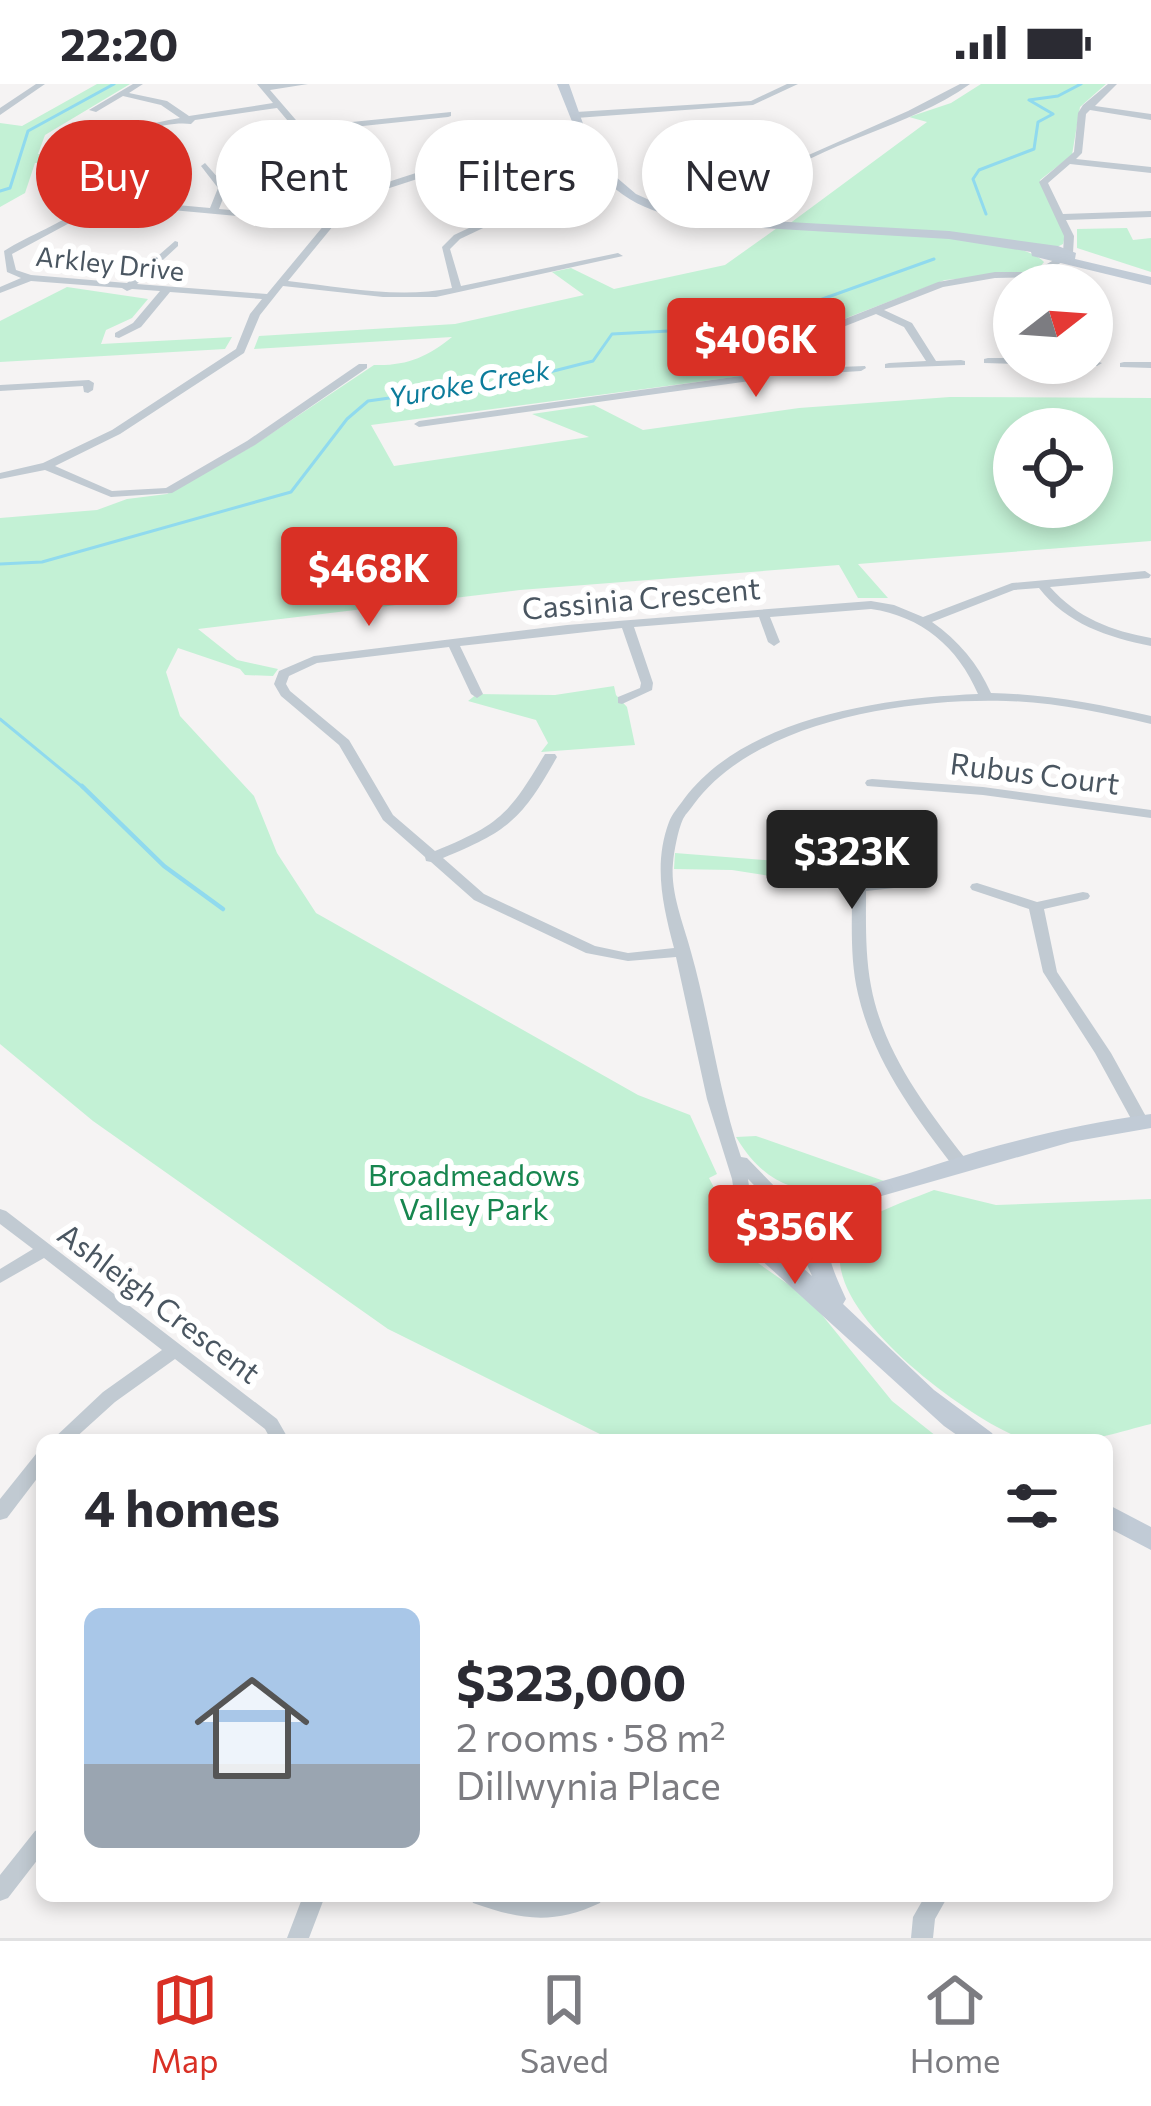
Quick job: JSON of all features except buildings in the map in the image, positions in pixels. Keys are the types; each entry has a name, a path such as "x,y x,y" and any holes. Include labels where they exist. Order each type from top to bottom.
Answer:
{"street":[{"path":"0,112 41,84"},
{"path":"93,110 139,84"},
{"path":"262,86 304,84"},
{"path":"563,84 577,120"},
{"path":"576,116 753,103 794,84"},
{"path":"813,157 854,140 872,126 937,104 966,84"},
{"path":"1054,260 1060,217 1043,182 1078,153 1086,107 1113,84"},
{"path":"262,86 292,120"},
{"path":"123,94 164,103 190,120"},
{"path":"0,97 19,99"},
{"path":"192,121 279,105"},
{"path":"1086,107 1151,117"},
{"path":"391,120 448,114"},
{"path":"1070,160 1151,170"},
{"path":"205,166 223,188 213,211"},
{"path":"192,209 216,211"},
{"path":"1060,217 1151,214"},
{"path":"813,227 1014,244 1054,260 1151,280"},
{"name":"Arkley Drive","path":"56,228 3,253 12,272 30,278 165,292 269,297"},
{"path":"0,476 46,466 116,433 240,350 255,314 327,228"},
{"path":"458,290 445,249 476,228"},
{"path":"127,288 175,244"},
{"path":"281,283 383,294 458,290 618,256"},
{"path":"419,424 758,376 788,364 816,334 941,284 1054,260"},
{"path":"0,290 30,278"},
{"path":"119,335 137,325 165,292"},
{"path":"878,310 908,325 932,364"},
{"path":"988,361 993,361"},
{"path":"889,366 961,363"},
{"path":"788,364 812,371 861,368"},
{"path":"1124,365 1151,365"},
{"path":"46,466 111,494 168,490 251,443 364,366"},
{"path":"0,388 90,384"},
{"path":"921,622 988,595 1041,583 1144,575"},
{"path":"1041,583 1056,605 1078,620 1151,642"},
{"name":"Cassinia Crescent","path":"684,952 628,957 591,950 478,897 388,818 344,743 280,684 293,666 314,660 627,624 887,606 964,650 986,697"},
{"path":"764,613 774,641"},
{"path":"622,700 646,690 647,683 627,624"},
{"path":"453,643 477,694"},
{"path":"975,1434 904,1382 843,1316 748,1237 742,1180 718,1114 667,877 668,847 688,802 724,767 823,718 887,705 986,697 1065,702 1151,720"},
{"path":"431,858 510,821 550,757"},
{"name":"Rubus Court","path":"872,783 913,792 1151,814"},
{"path":"788,869 859,888 922,881"},
{"path":"977,887 1036,906 1083,896"},
{"path":"859,888 860,965 873,1018 919,1112 959,1162"},
{"path":"746,1220 769,1203 795,1204 887,1187 959,1162 1146,1122 1050,972 1036,906"},
{"path":"733,1150 754,1178 815,1217 817,1260 843,1316"},
{"path":"765,1250 794,1253 843,1213 887,1187"},
{"name":"Ashleigh Crescent","path":"0,1215 271,1424 277,1434"},
{"path":"0,1277 43,1251"},
{"path":"68,1434 109,1397 173,1352"},
{"path":"0,1513 36,1467"},
{"path":"1113,1518 1151,1540"},
{"path":"0,1891 36,1846"},
{"path":"298,1938 312,1902"},
{"path":"500,1902 525,1910 555,1910 576,1902"},
{"path":"922,1938 924,1917 933,1902"}],"green space":[{"path":"97,84 130,84 70,120 36,120 36,163 25,193 0,207 0,123 22,126"},
{"path":"981,84 1106,84 1080,107 1072,155 1040,180 1065,236 1063,244 813,226 813,206 927,122 909,117 951,103"},
{"name":"Broadmeadows Valley Park","path":"777,228 959,237 1025,251 1044,262 993,264 993,276 945,280 804,336 782,364 750,375 371,425 394,466 589,437 532,414 594,405 643,430 799,408 950,397 1151,398 1151,541 858,564 888,598 858,598 839,565 520,590 198,629 237,660 278,669 273,676 245,675 240,669 178,648 166,672 180,716 254,796 277,853 316,913 638,1095 690,1115 717,1174 709,1178 723,1205 725,1229 738,1249 809,1299 892,1401 933,1434 600,1434 388,1329 93,1121 0,1044 0,518 97,510 127,499 167,494 251,447 374,365 416,359 452,337 254,349 259,336 455,324 584,295 552,272 571,268 614,289 725,265"},
{"path":"1127,228 1133,240 1151,238 1151,272 1077,248 1077,229"},
{"path":"67,287 148,299 132,318 106,330 101,344 232,337 225,349 0,362 0,321"},
{"path":"614,686 627,707 635,745 541,752 548,743 536,720 468,701 477,694 555,695"},
{"path":"675,853 777,861 788,869 783,878 732,870 674,869"},
{"path":"756,1136 884,1181 819,1191 782,1183 750,1157 736,1137"},
{"path":"934,1190 996,1205 1151,1199 1151,1424 1112,1434 1012,1434 933,1384 871,1325 850,1294 840,1264 845,1237 872,1216"}],"waterway":[{"path":"0,191 10,188 28,131 114,84"},
{"path":"986,214 973,179 979,170 1034,149 1038,122 1053,114 1029,100 1058,96 1081,84"},
{"name":"Yuroke Creek","path":"0,564 42,562 291,492 347,419 368,401 518,380 593,361 612,334 744,327 934,259"},
{"path":"0,719 85,789"},
{"path":"82,786 164,866 223,909"}]}
